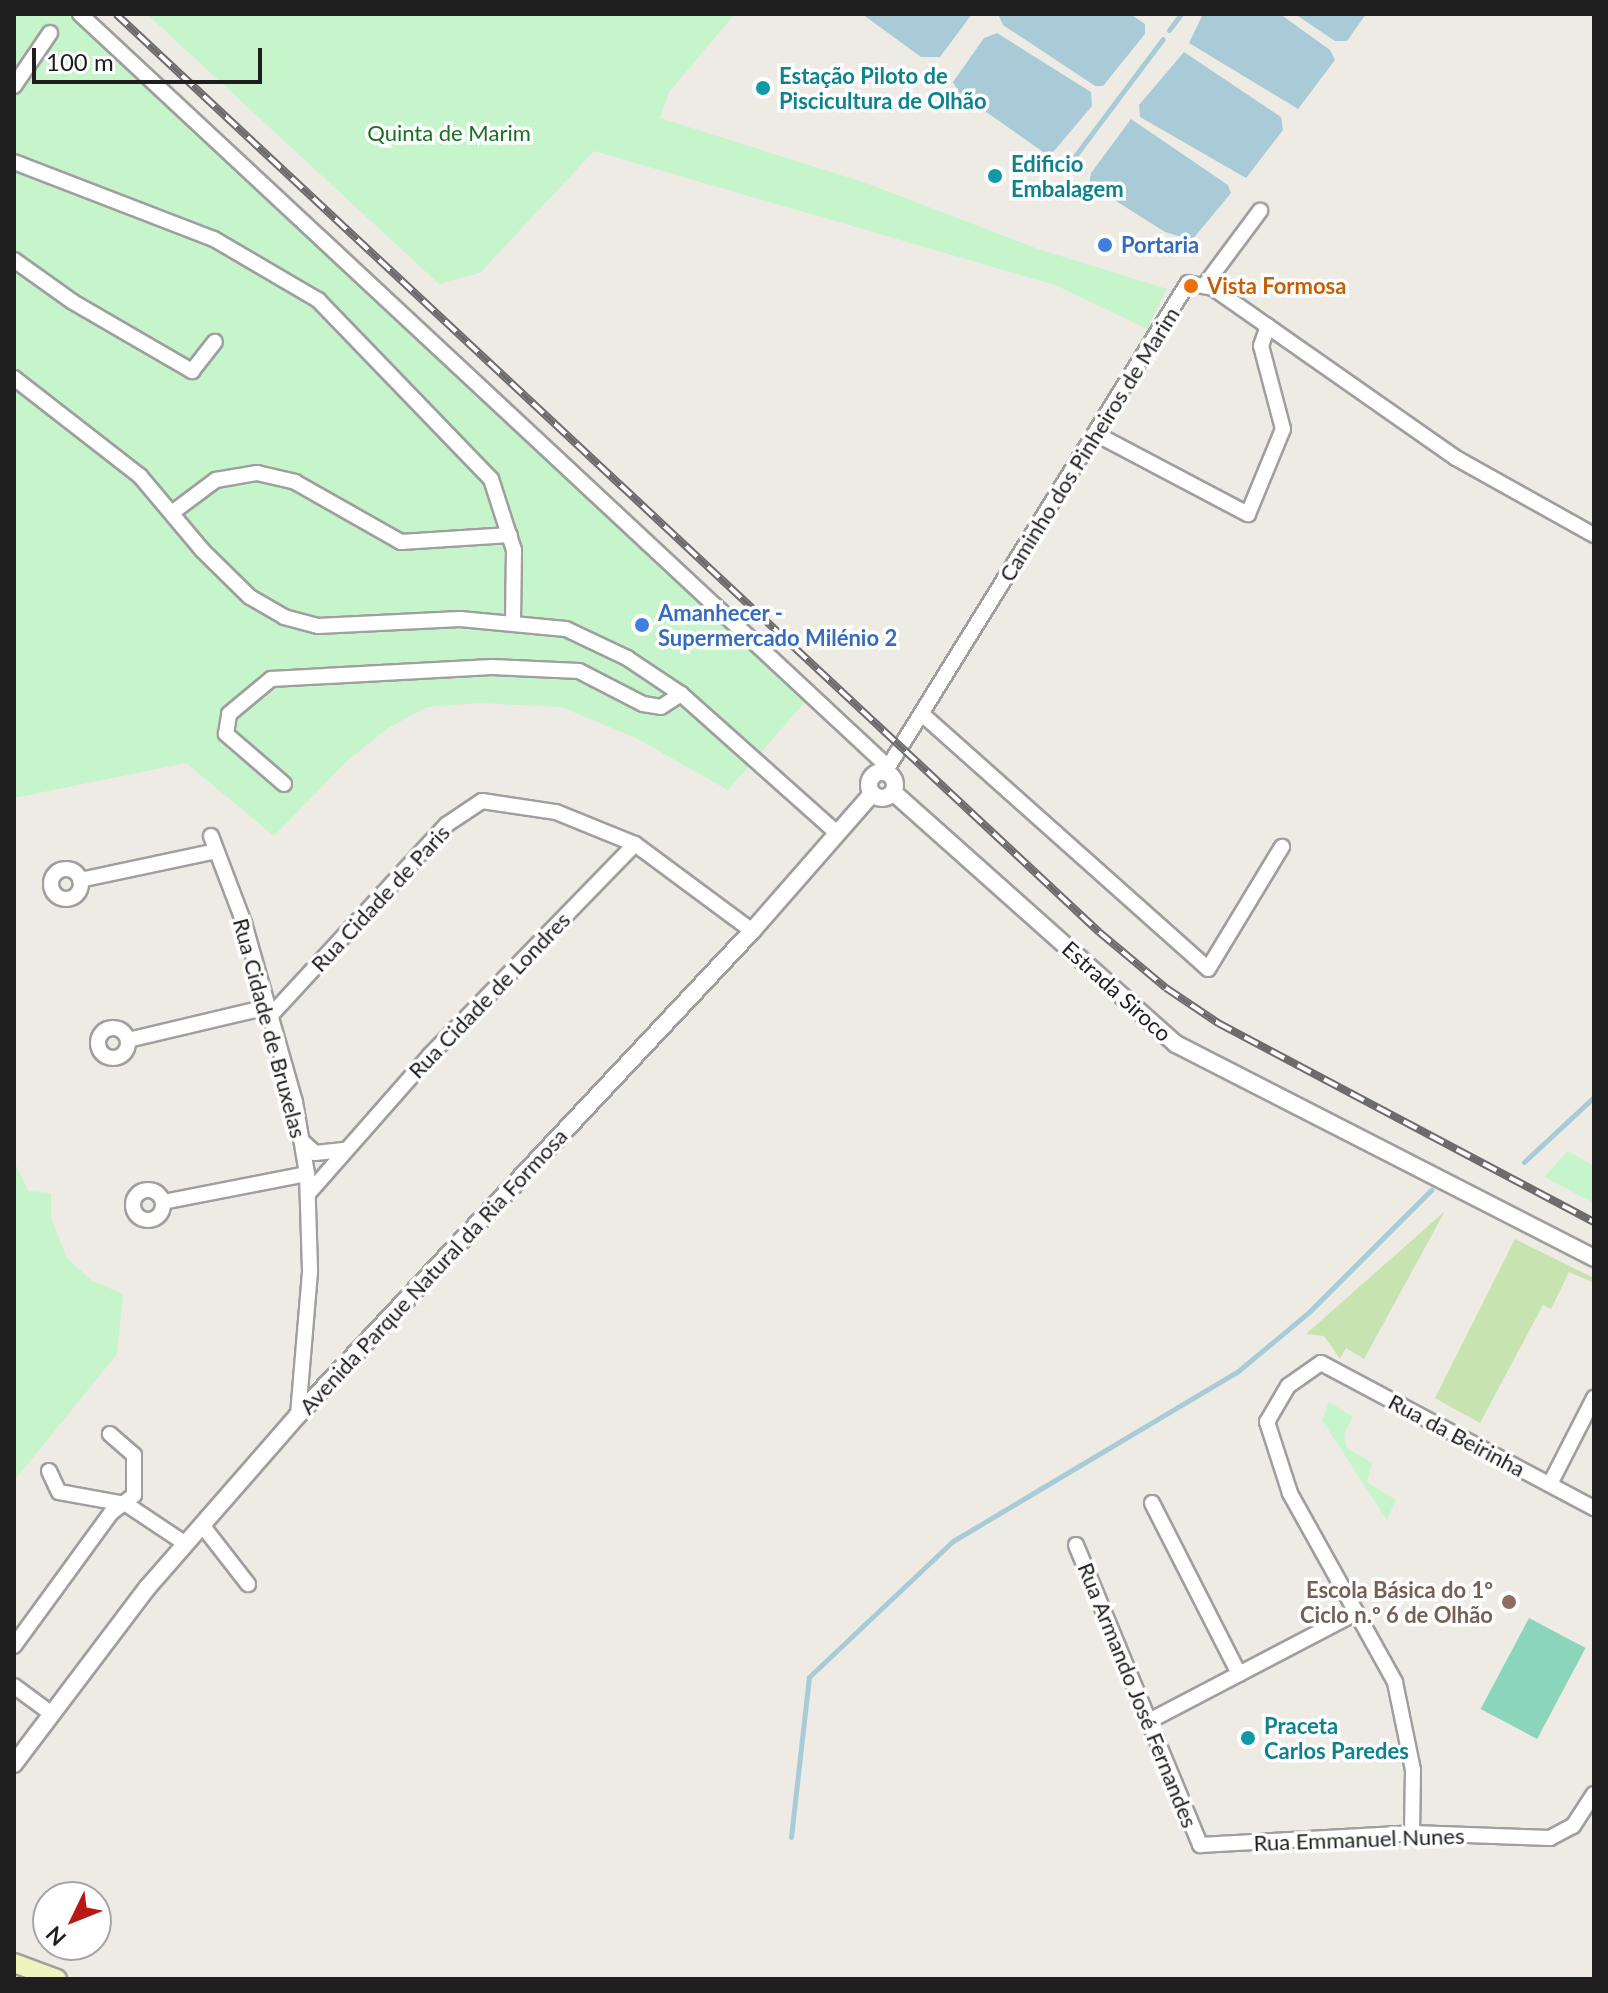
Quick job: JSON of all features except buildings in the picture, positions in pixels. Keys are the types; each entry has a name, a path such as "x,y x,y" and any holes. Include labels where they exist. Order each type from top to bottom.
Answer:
{"main road":[{"path":"14,1963 57,1979"}],"street":[{"path":"80,14 886,769 895,783 893,792 884,798 872,794 871,777 886,769"},
{"path":"14,86 50,33"},
{"path":"14,162 214,239 318,300 491,479 510,535 513,621"},
{"path":"1260,211 1204,286 1268,326 1456,458 1594,535"},
{"path":"14,260 73,302 192,371 215,342"},
{"name":"Caminho dos Pinheiros de Marim","path":"886,769 1188,283 1204,286"},
{"path":"1096,434 1248,514 1283,429 1261,346 1268,326"},
{"path":"14,378 140,476 202,550 250,597 284,617 318,626 513,621 566,629 627,658 681,694 838,834"},
{"path":"173,512 216,480 257,473 295,482 401,542 510,535"},
{"path":"284,784 226,734 229,714 271,679 492,667 579,671 643,704 661,707 681,694"},
{"path":"922,714 1208,969 1282,847"},
{"name":"Estrada Siroco","path":"893,792 1176,1044 1594,1258"},
{"name":"Avenida Parque Natural da Ria Formosa","path":"14,1764 186,1544 298,1415 752,931 872,794"},
{"name":"Rua Cidade de Paris","path":"269,1012 446,825 482,801 556,812 635,844 752,931"},
{"name":"Rua Cidade de Bruxelas","path":"80,880 214,844 269,1012 307,1174 310,1272 298,1415"},
{"name":"Rua Cidade de Londres","path":"308,1194 430,1055 635,844"},
{"path":"128,1040 269,1012"},
{"path":"301,1140 315,1153 346,1150"},
{"path":"163,1202 307,1174"},
{"name":"Rua da Beirinha","path":"1356,1613 1290,1493 1267,1422 1288,1386 1321,1363 1594,1508"},
{"path":"1550,1484 1594,1398"},
{"path":"16,1639 111,1513 134,1495 134,1455 110,1434"},
{"path":"49,1471 59,1492 126,1504 186,1544"},
{"path":"1152,1503 1239,1674"},
{"path":"202,1525 248,1584"},
{"name":"Rua Armando José Fernandes","path":"1076,1545 1151,1720 1200,1845"},
{"path":"1151,1720 1356,1613 1395,1682 1413,1770 1412,1833"},
{"path":"14,1686 52,1714"},
{"name":"Rua Emmanuel Nunes","path":"1200,1845 1412,1833 1550,1838 1573,1826 1594,1794"}],"green space":[{"path":"14,14 85,14 804,703 728,790 636,738 561,707 479,703 427,707 388,728 347,761 274,836 186,763 14,798"},
{"name":"Quinta de Marim","path":"147,14 735,14 669,92 660,118 866,183 1038,249 1167,289 1147,329 1055,285 594,151 480,273 439,284"},
{"path":"1568,1151 1594,1166 1594,1203 1544,1177"},
{"path":"14,1161 28,1191 51,1193 51,1219 67,1258 91,1280 123,1294 117,1354 14,1481"},
{"path":"1445,1211 1364,1359 1346,1348 1340,1359 1324,1336 1306,1334"},
{"path":"1515,1239 1594,1278 1594,1283 1569,1272 1551,1309 1543,1305 1480,1423 1435,1398"},
{"path":"1329,1402 1353,1417 1344,1434 1347,1448 1372,1463 1367,1482 1396,1500 1387,1520 1322,1420"},
{"path":"1529,1618 1586,1648 1537,1739 1481,1709"}],"water":[{"path":"862,14 972,14 940,57 921,57"},
{"path":"998,14 1130,14 1145,24 1145,34 1103,86 1095,86 1003,25"},
{"path":"1203,14 1280,14 1330,50 1335,60 1298,109 1189,43"},
{"path":"1295,14 1366,14 1347,41 1335,41"},
{"path":"997,33 1091,92 1092,106 1054,151 1046,154 959,93 953,82 984,38"},
{"path":"1184,52 1281,117 1283,130 1246,178 1140,117 1139,105"},
{"path":"1131,119 1228,185 1231,193 1192,240 1165,232 1089,184 1091,173"}],"waterway":[{"path":"1169,30 1181,14"},
{"path":"1069,164 1163,39"},
{"path":"1524,1162 1594,1097"},
{"path":"791,1837 809,1677 953,1541 1237,1372 1309,1312 1431,1190"}],"railway":[{"path":"116,14 1099,932 1166,988 1218,1023 1594,1222"}],"place":[{"name":"Estação Piloto de Piscicultura de Olhão","path":"763,88"},
{"name":"Edificio Embalagem","path":"995,176"},
{"name":"Portaria","path":"1105,245"},
{"name":"Vista Formosa","path":"1191,286"},
{"name":"Amanhecer - Supermercado Milénio 2","path":"642,625"},
{"name":"Escola Básica do 1º Ciclo n.º 6 de Olhão","path":"1509,1602"},
{"name":"Praceta Carlos Paredes","path":"1248,1738"}]}
